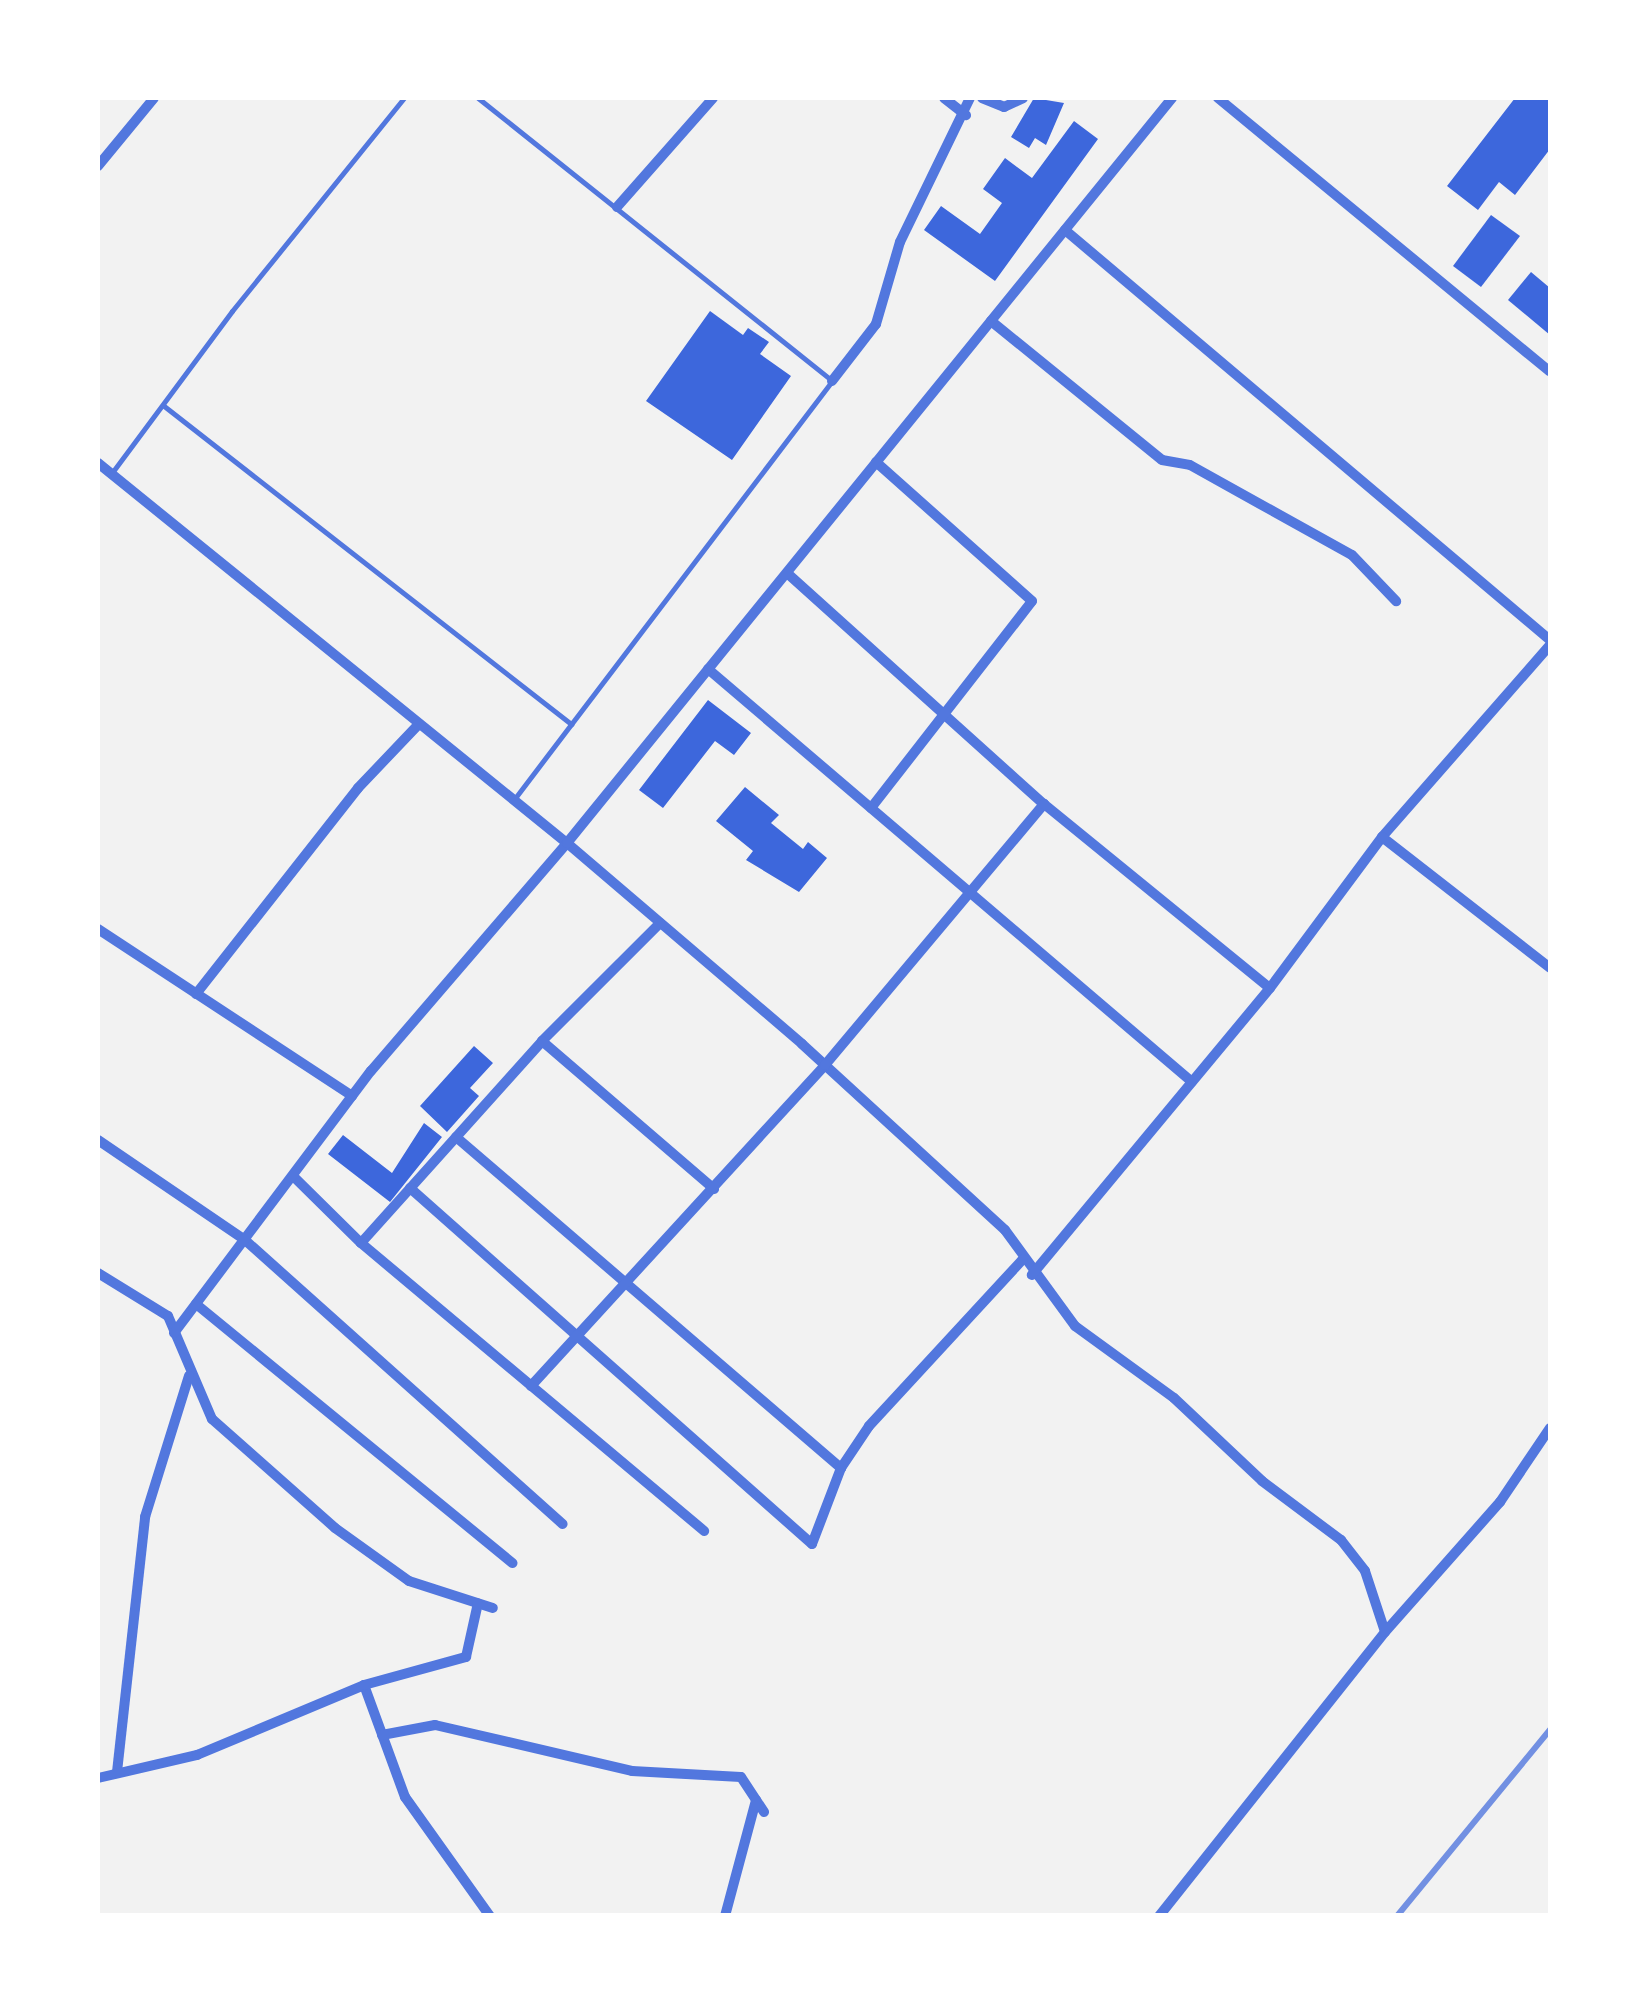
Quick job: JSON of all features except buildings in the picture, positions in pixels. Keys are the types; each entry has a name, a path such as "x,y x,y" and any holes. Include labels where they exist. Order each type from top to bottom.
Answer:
{"street":[{"path":"98,166 154,98"},
{"path":"617,207 713,98"},
{"path":"944,98 966,114"},
{"path":"832,381 876,324 916,203 966,114 970,98"},
{"path":"982,98 1004,107 1024,98"},
{"path":"174,1332 352,1096 567,844 1172,98"},
{"path":"1218,98 1550,372"},
{"path":"1032,1275 1270,988 1382,836 1550,643 1064,230"},
{"path":"991,320 1162,460 1190,465 1352,555 1396,600"},
{"path":"871,808 1032,601 876,462"},
{"path":"98,464 514,800 825,1064 1005,1230 1032,1275 1075,1326 1174,1398 1262,1481 1340,1540 1365,1571 1385,1632"},
{"path":"786,573 1044,804 1270,988"},
{"path":"708,669 1192,1082"},
{"path":"196,994 358,788 419,724"},
{"path":"531,1386 825,1064 1044,804"},
{"path":"1382,836 1550,968"},
{"path":"361,1243 542,1041 660,923"},
{"path":"98,929 352,1096"},
{"path":"542,1041 714,1189"},
{"path":"456,1137 841,1468"},
{"path":"98,1140 245,1240 563,1524"},
{"path":"292,1176 361,1243 704,1531"},
{"path":"410,1188 812,1544 841,1468 869,1426 1022,1259"},
{"path":"98,1274 168,1316 212,1419 335,1528 409,1581 493,1608"},
{"path":"196,1304 512,1563"},
{"path":"117,1772 145,1517 190,1375"},
{"path":"1160,1916 1385,1632 1500,1502 1550,1428"},
{"path":"98,1778 197,1755 364,1685 466,1657 478,1603"},
{"path":"364,1685 405,1798 490,1916"},
{"path":"382,1736 435,1725 632,1771 741,1777 764,1812"},
{"path":"725,1916 756,1800"}],"lane":[{"path":"110,474 232,311 404,98"},
{"path":"478,98 832,381 514,800"},
{"path":"164,406 572,725"}],"railway":[{"path":"1397,1916 1550,1730"}]}
